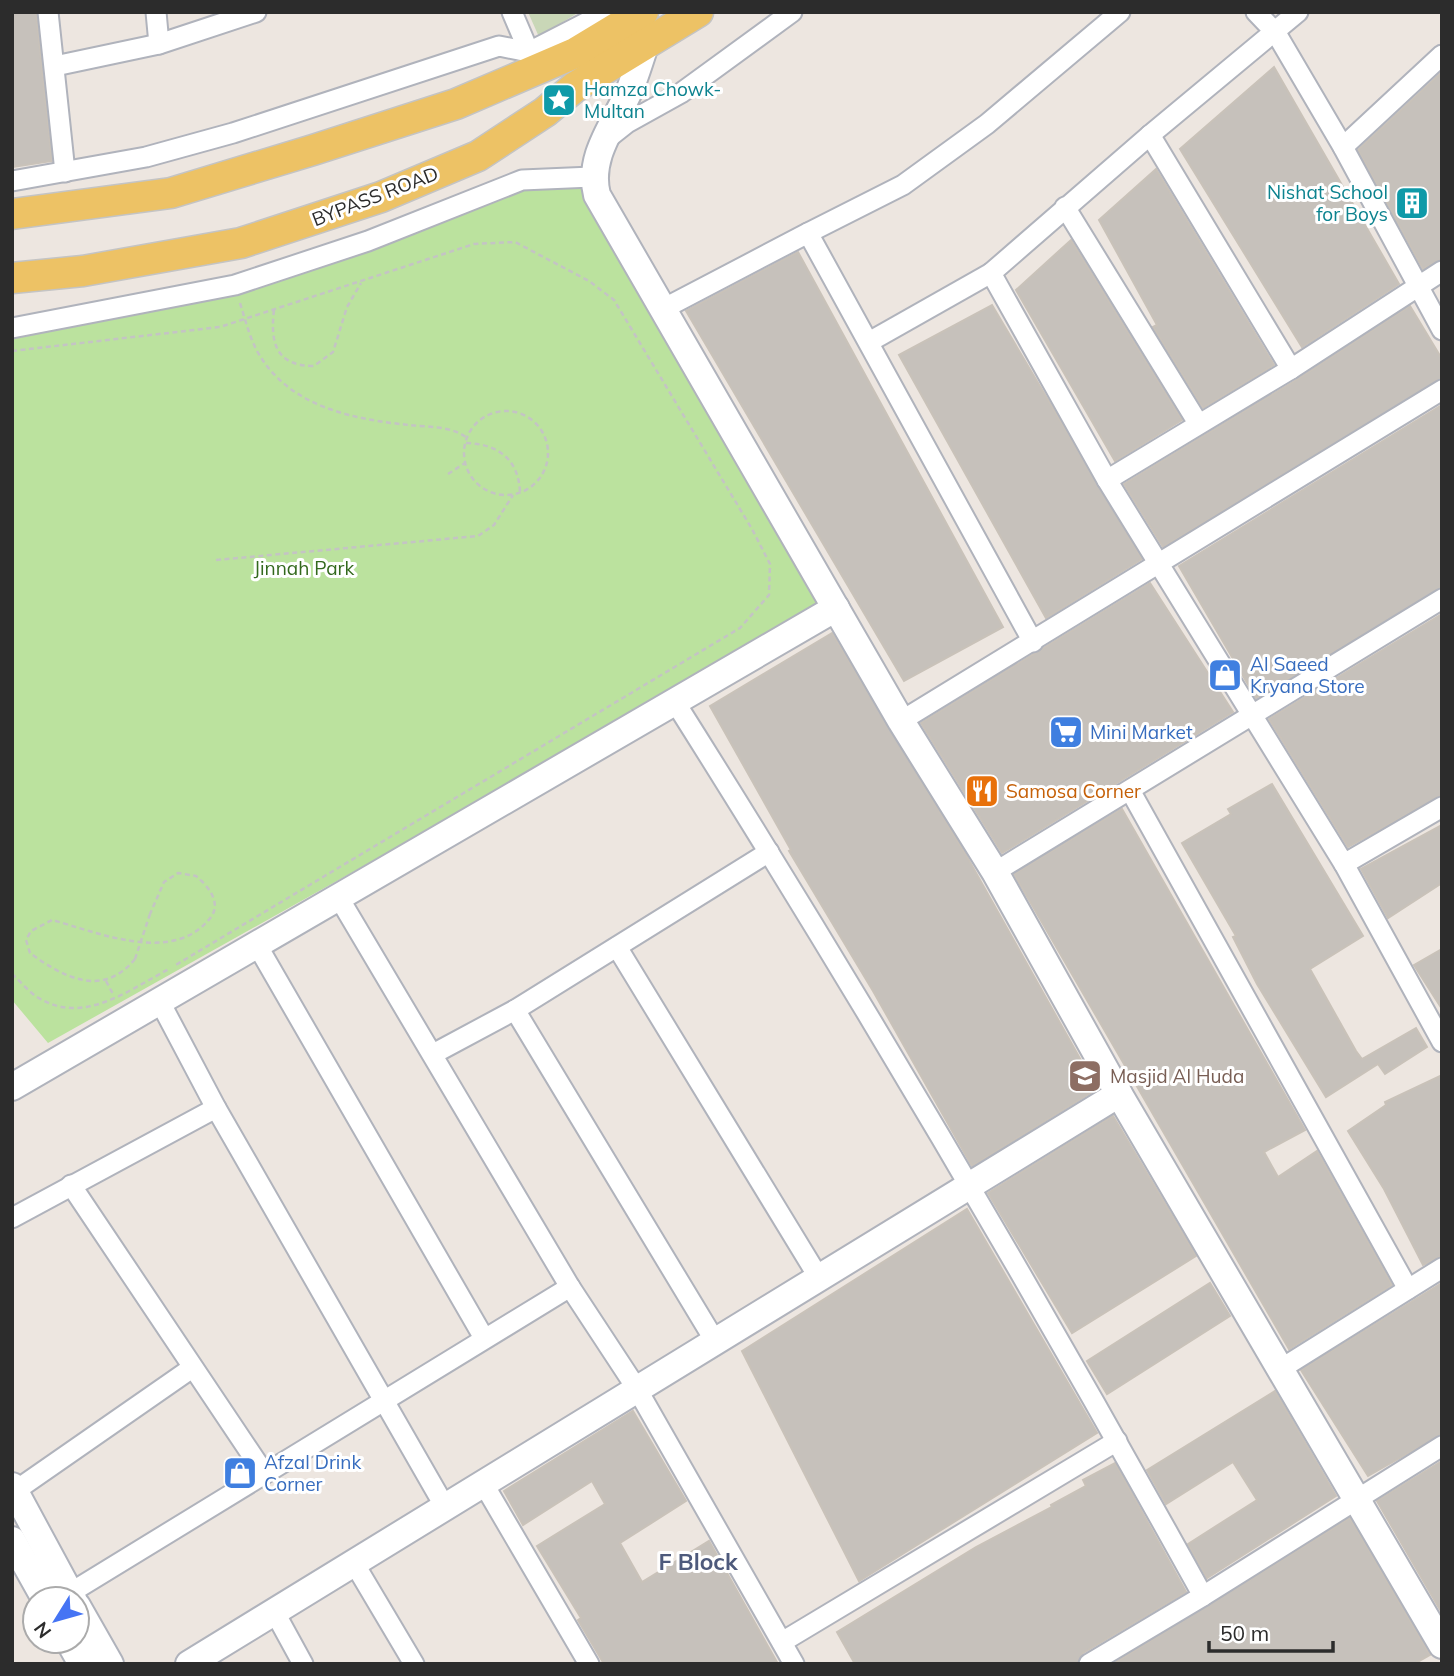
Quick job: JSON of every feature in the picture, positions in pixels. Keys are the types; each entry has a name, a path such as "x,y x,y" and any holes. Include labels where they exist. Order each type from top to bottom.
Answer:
{"main road":[{"path":"12,214 171,193 456,104 531,64 575,53 643,12"},
{"name":"BYPASS ROAD","path":"12,278 83,271 241,243 381,197 478,156 545,112 575,86 698,12"},
{"path":"531,64 545,112"}],"street":[{"path":"47,12 65,172"},
{"path":"156,12 159,44"},
{"path":"55,66 159,44 256,12"},
{"path":"512,12 531,64"},
{"path":"531,64 607,12"},
{"path":"603,142 627,123 681,93 792,12"},
{"path":"661,310 903,185 987,124 1120,12"},
{"path":"1256,12 1276,33 1343,147 1442,330"},
{"path":"869,342 991,273 1065,207 1298,12"},
{"path":"646,42 630,90 603,142 593,177 597,195 661,310 901,721 995,873 1119,1094 1442,1645"},
{"path":"12,181 146,157 233,134 499,46 531,64"},
{"path":"1343,147 1442,55"},
{"path":"1150,135 1291,369"},
{"path":"12,328 235,285 368,242 522,180 593,177"},
{"path":"1065,207 1198,423"},
{"path":"808,233 1033,642"},
{"path":"1108,480 1291,369 1442,271"},
{"path":"991,273 1158,565 1345,864 1442,1042"},
{"path":"901,721 1442,390"},
{"path":"995,873 1442,599"},
{"path":"12,1087 836,608"},
{"path":"675,702 769,852 1117,1441 1203,1597"},
{"path":"1131,792 1408,1289"},
{"path":"1345,864 1442,807"},
{"path":"433,1054 515,1010 769,852"},
{"path":"338,898 570,1287 637,1389 794,1664"},
{"path":"257,945 484,1338"},
{"path":"617,947 819,1278"},
{"path":"160,1002 216,1108 445,1507"},
{"path":"515,1010 715,1341"},
{"path":"189,1664 1119,1094"},
{"path":"12,1218 216,1108"},
{"path":"71,1185 264,1473"},
{"path":"1279,1370 1442,1268"},
{"path":"88,1585 264,1473 570,1287"},
{"path":"59,1585 14,1489 192,1368"},
{"path":"782,1642 1117,1441"},
{"path":"1089,1664 1203,1597 1355,1498 1442,1446"},
{"path":"483,1483 589,1664"},
{"path":"12,1540 53,1585"},
{"path":"354,1563 414,1664"},
{"path":"274,1611 303,1664"},
{"path":"91,1636 110,1664"}],"path":[{"path":"12,351 220,327 474,244 515,242 589,281 614,300 770,564 769,595 732,633 170,968 96,1007 71,1010 37,997 12,974"},
{"path":"274,310 271,332 280,354 292,363 314,366 333,352 347,307 363,281"},
{"path":"245,319 256,350 272,372 286,387 321,407 367,419 451,430 467,438"},
{"path":"514,412 539,428 547,446 546,465 536,482 520,493 502,495 483,488 468,473 465,443 478,422 495,413 514,412"},
{"path":"465,443 491,447 510,459 519,474 520,493"},
{"path":"448,474 465,463"},
{"path":"216,560 478,536 494,524 513,495"},
{"path":"106,981 76,981 48,966 30,953 26,940 31,931 52,920 103,937 154,943 183,936 209,919 215,907 214,899 196,876 178,873 164,882 150,914 135,959 128,968 106,981"},
{"path":"106,981 114,996"}],"green space":[{"path":"528,12 579,12 539,37"},
{"name":"Jinnah Park","path":"576,171 825,607 48,1043 12,1000 12,339 172,308 368,241 381,243"}],"building":[{"path":"12,12 36,12 52,161 12,167"},
{"path":"1274,67 1399,284 1302,347 1180,149"},
{"name":"Nishat School for Boys","path":"1442,72 1442,259 1423,269 1358,150"},
{"path":"1156,169 1274,365 1203,408 1153,327 1157,325 1099,220"},
{"path":"1071,240 1182,420 1115,461 1016,290"},
{"path":"798,252 1003,627 904,681 686,311"},
{"path":"992,305 1142,559 1046,618 899,355"},
{"path":"1410,306 1442,359 1442,378 1163,547 1124,484 1298,379"},
{"path":"1442,405 1442,587 1256,698 1179,566"},
{"name":"Mini Market","path":"1150,583 1233,712 1002,853 921,723"},
{"path":"1442,614 1442,795 1348,847 1269,719"},
{"path":"832,633 966,855 1097,1089 972,1166 873,991 789,851 791,850 710,706"},
{"path":"1272,784 1363,936 1310,969 1356,1051 1362,1059 1416,1028 1427,1047 1385,1074 1378,1064 1326,1097 1257,984 1233,937 1236,936 1182,843 1231,814 1228,809"},
{"path":"1122,809 1305,1130 1264,1152 1278,1177 1317,1151 1392,1285 1289,1349 1014,874"},
{"path":"1442,825 1442,883 1388,918 1361,869"},
{"path":"1442,949 1442,1009 1414,965"},
{"path":"1442,1075 1442,1256 1423,1265 1384,1189 1348,1131 1386,1105 1385,1102"},
{"path":"1113,1116 1196,1256 1072,1333 988,1193"},
{"path":"967,1209 1097,1433 859,1581 742,1351"},
{"path":"1210,1283 1230,1316 1107,1394 1087,1361"},
{"path":"1442,1283 1442,1434 1368,1476 1301,1370"},
{"path":"1275,1391 1336,1496 1207,1578 1188,1544 1257,1500 1233,1462 1166,1504 1147,1470"},
{"path":"633,1411 686,1501 620,1543 642,1582 709,1541 778,1664 604,1664 578,1620 581,1618 537,1546 605,1504 592,1481 523,1525 504,1491"},
{"path":"1442,1461 1442,1613 1377,1501"},
{"path":"1115,1463 1186,1592 1083,1653 1077,1664 855,1664 837,1632 976,1547 1052,1507 1051,1505 1086,1486 1083,1480"},
{"path":"1350,1518 1430,1655 1414,1664 1113,1664"}],"place":[{"name":"Hamza Chowk- Multan","path":"559,100"},
{"name":"Nishat School for Boys","path":"1412,203"},
{"name":"Al Saeed Kryana Store","path":"1225,675"},
{"name":"Mini Market","path":"1066,732"},
{"name":"Samosa Corner","path":"982,791"},
{"name":"Masjid Al Huda","path":"1085,1076"},
{"name":"Afzal Drink Corner","path":"240,1473"}],"district":[{"name":"F Block","path":"698,1562"}]}
